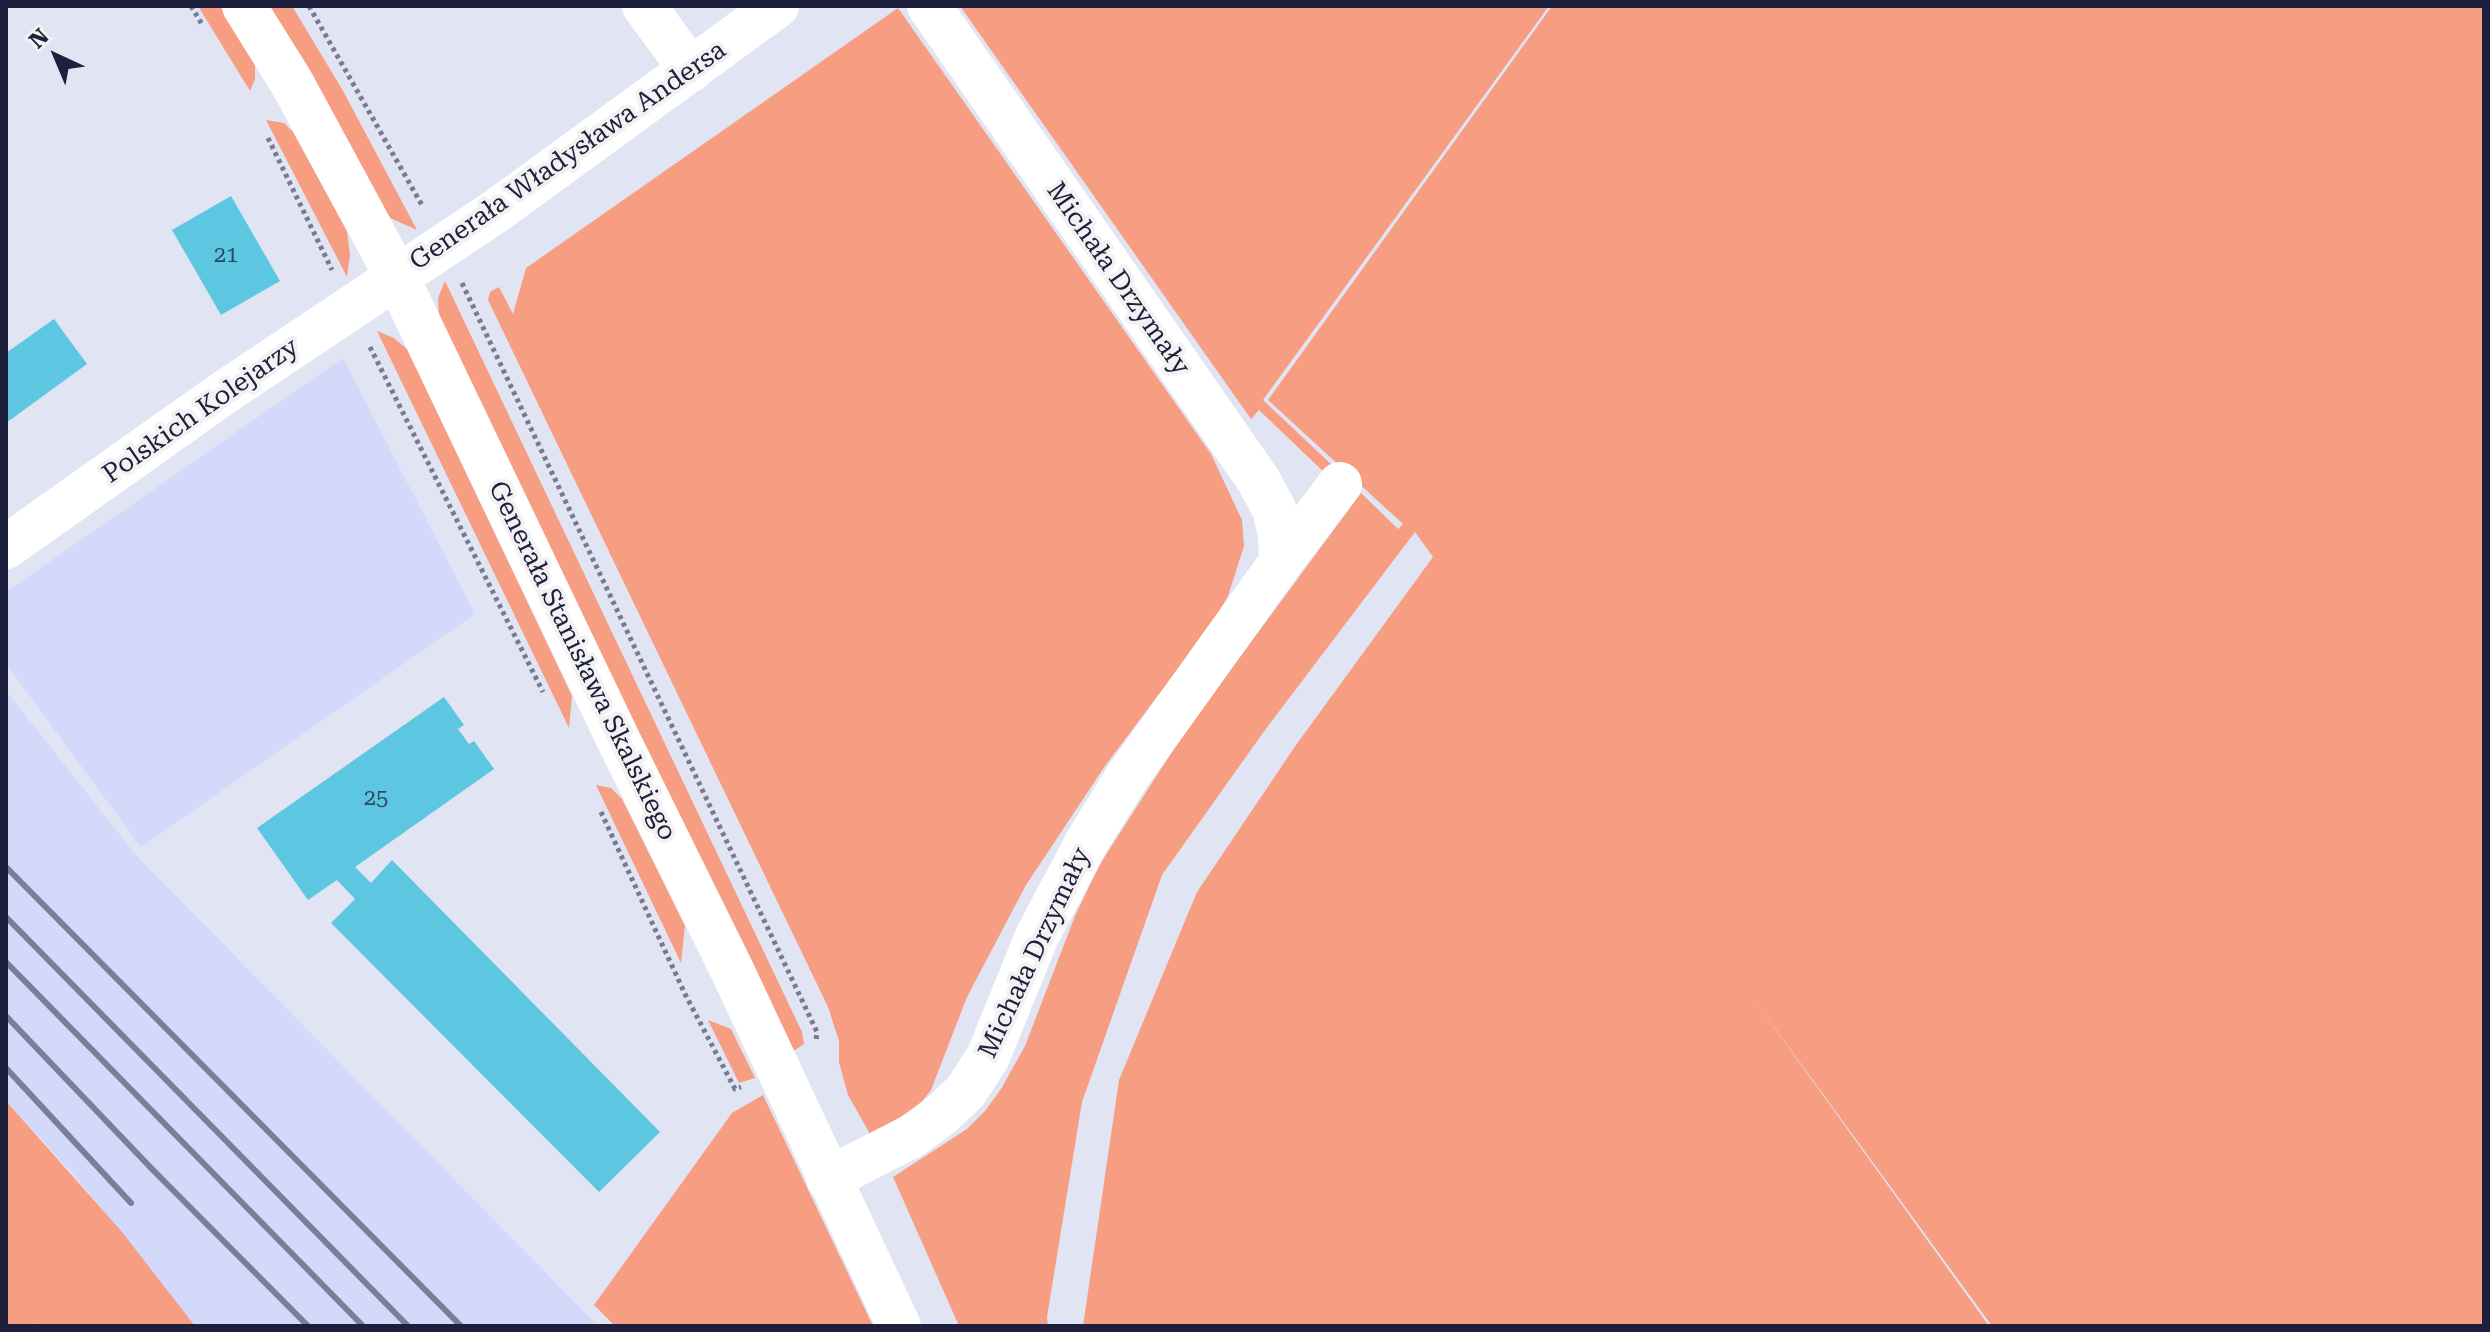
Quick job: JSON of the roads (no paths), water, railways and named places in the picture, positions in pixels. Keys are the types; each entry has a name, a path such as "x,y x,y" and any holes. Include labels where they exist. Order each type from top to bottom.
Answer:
{"street":[{"name":"Generała Stanisława Skalskiego","path":"244,6 292,83 397,277 732,970 796,1062 828,1179 899,1326"},
{"path":"644,6 691,70"},
{"name":"Generała Władysława Andersa","path":"397,277 445,247 777,6"},
{"name":"Michała Drzymały","path":"929,6 1259,481 1274,509 1280,534 1281,562"},
{"name":"Polskich Kolejarzy","path":"6,547 222,394 397,277"},
{"name":"Michała Drzymały","path":"828,1179 912,1136 941,1115 966,1091 988,1057 1037,936 1088,840 1127,777 1340,484"}],"railway":[{"path":"6,867 461,1326"},
{"path":"6,917 408,1326"},
{"path":"6,962 363,1326"},
{"path":"6,1016 308,1326"},
{"path":"6,1068 131,1203"}]}
